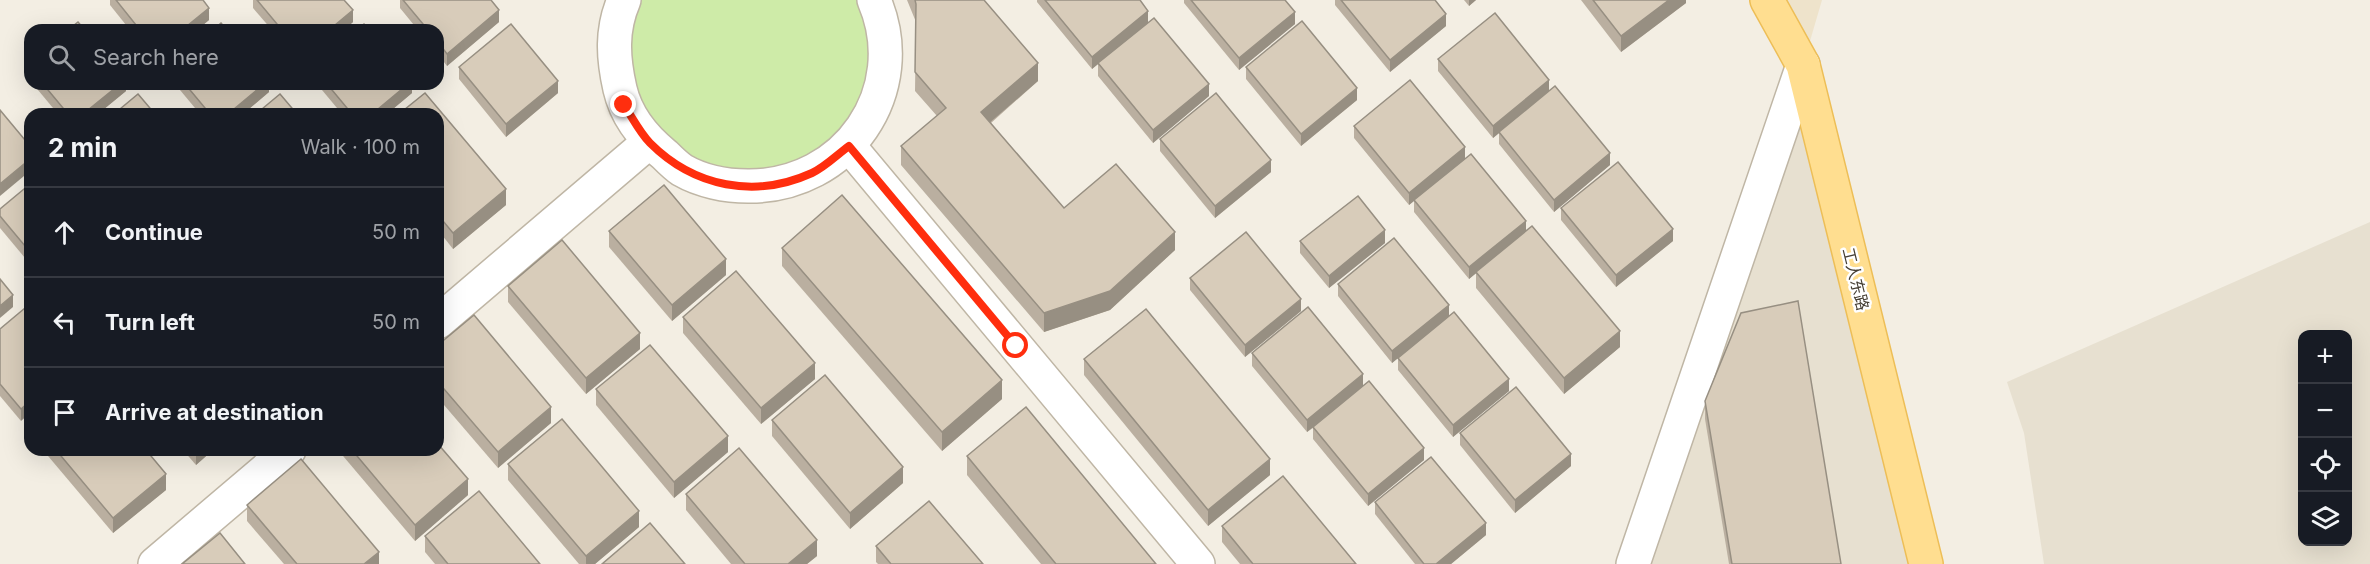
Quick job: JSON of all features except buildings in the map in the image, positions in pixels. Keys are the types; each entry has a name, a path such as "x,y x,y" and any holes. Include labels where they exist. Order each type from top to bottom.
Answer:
{"main road":[{"name":"工人东路","path":"1767,0 1803,65 1926,564"}],"street":[{"path":"624,0 617,17 614,61 624,105 649,142 683,170 726,186 770,186 813,173 849,146 874,108 886,64 883,19 874,0"},
{"path":"1633,564 1803,65"},
{"path":"444,317 649,142"},
{"path":"849,146 1198,564"},
{"path":"155,564 282,456"}],"shaded area":[{"path":"1767,0 1822,0 1803,65"},
{"path":"1803,65 1926,564 1633,564"},
{"path":"2370,222 2370,564 2044,564 2024,433 2007,382"}],"green space":[{"path":"624,0 874,0 874,108 770,186 649,142 617,17"}],"route":[{"path":"624,105 649,142 683,170 726,186 770,186 813,173 849,146 1016,346"}]}
